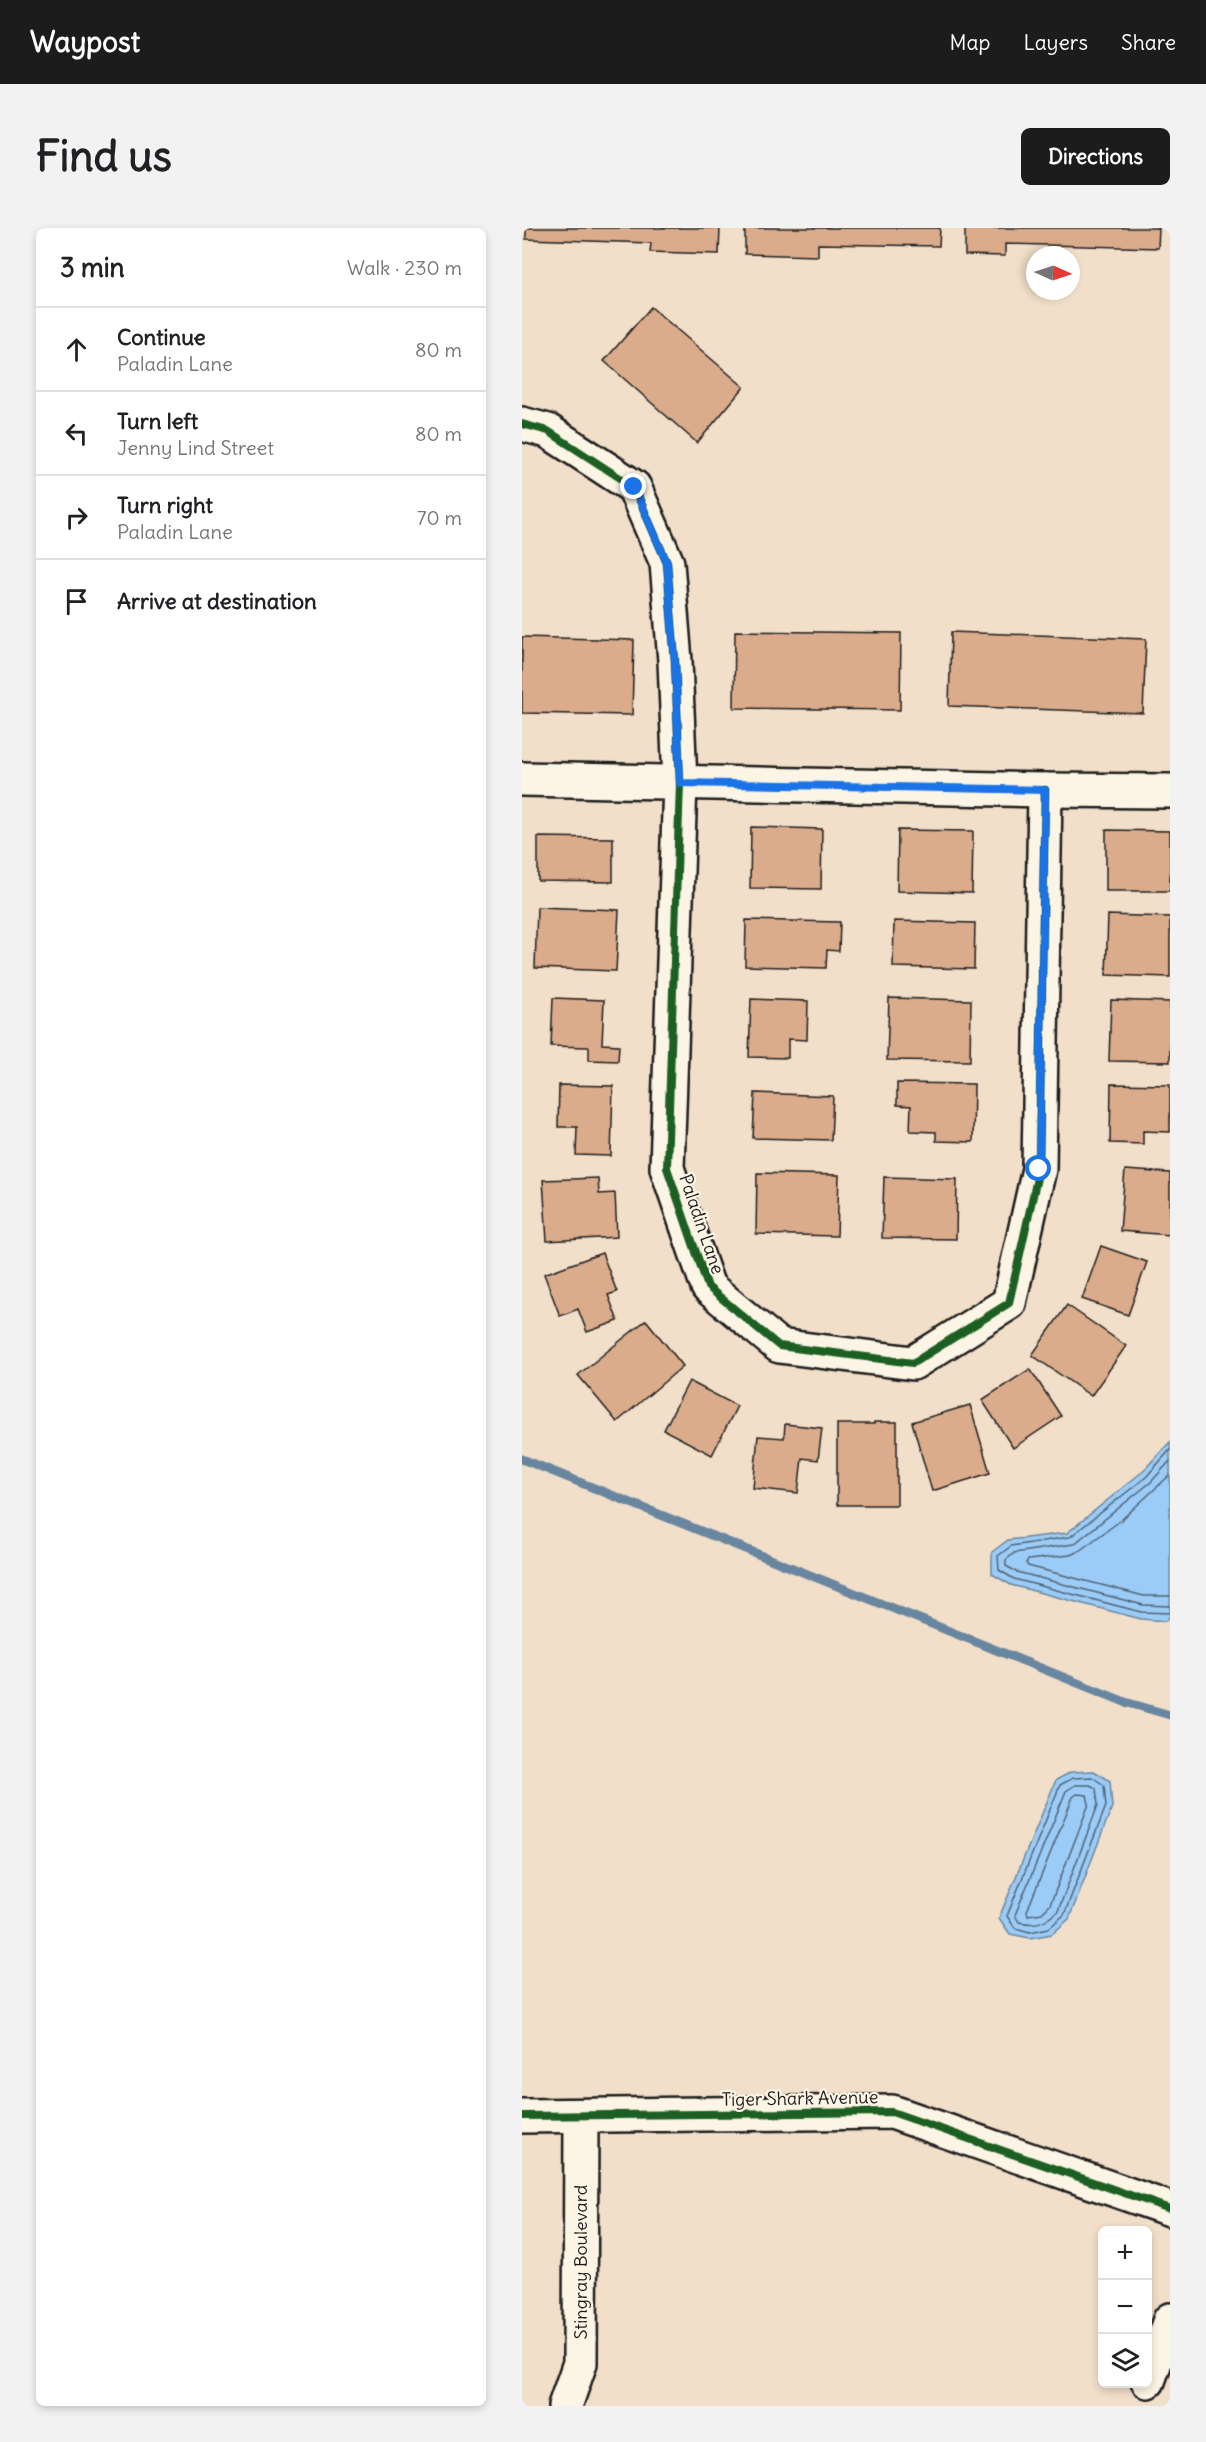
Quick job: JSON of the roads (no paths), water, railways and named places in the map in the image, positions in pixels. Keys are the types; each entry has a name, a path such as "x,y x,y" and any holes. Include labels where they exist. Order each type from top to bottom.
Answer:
{"street":[{"name":"Paladin Lane","path":"522,424 548,431 634,487 667,563 675,661 680,783 667,1168 708,1287 779,1346 913,1363 1009,1302 1039,1169 1045,790"},
{"path":"522,779 1170,791"},
{"name":"Tiger Shark Avenue","path":"522,2116 892,2112 1170,2209"},
{"name":"Stingray Boulevard","path":"565,2406 580,2363 581,2116"},
{"path":"1152,2369 1170,2320"},
{"path":"1138,2406 1145,2388"}],"water":[{"path":"1170,1442 1170,1616 1166,1621 1141,1619 1011,1585 992,1574 992,1552 1008,1540 1067,1533 1142,1472"},
{"path":"1094,1771 1110,1781 1112,1807 1069,1919 1052,1934 1030,1938 1010,1934 999,1918 1056,1780 1071,1772"}],"waterway":[{"path":"522,1459 1125,1702 1170,1715"}]}
